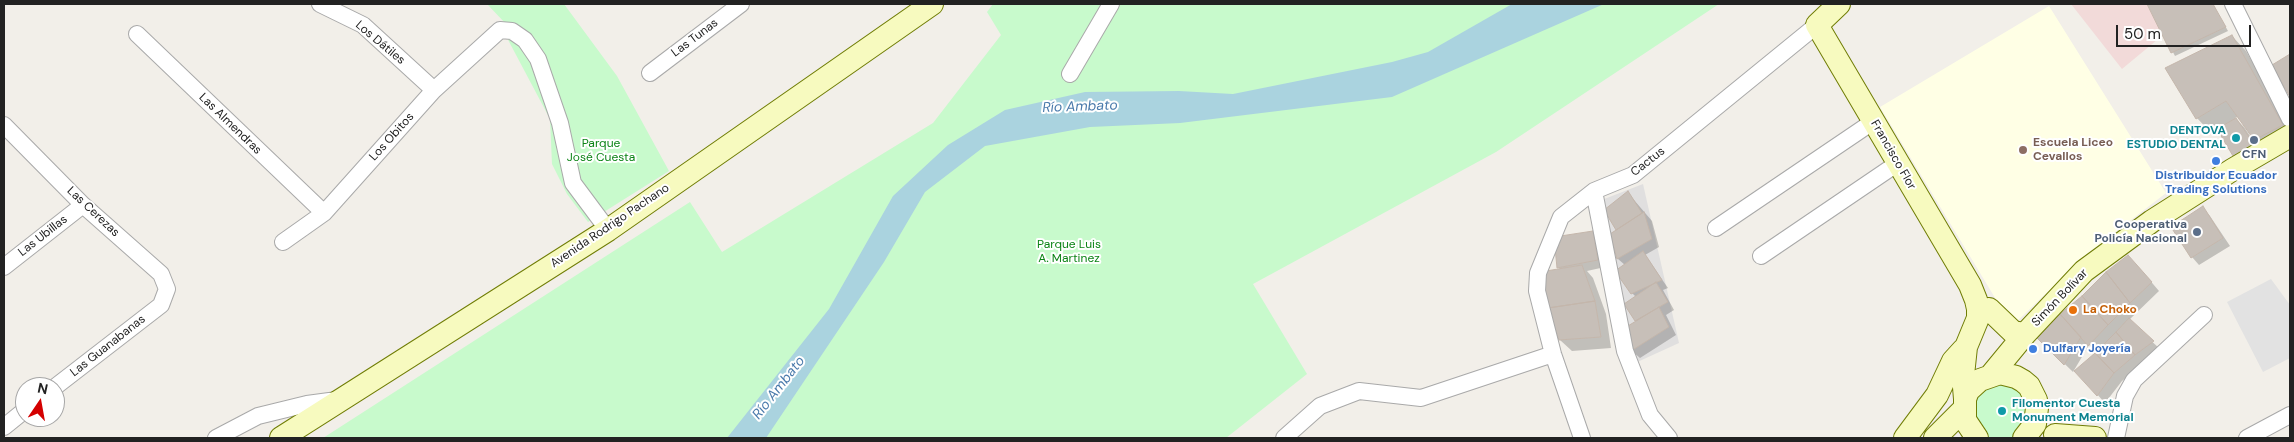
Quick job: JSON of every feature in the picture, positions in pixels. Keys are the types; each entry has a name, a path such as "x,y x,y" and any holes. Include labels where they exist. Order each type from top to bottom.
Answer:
{"main road":[{"name":"Avenida Rodrigo Pachano","path":"281,438 608,230 932,4"},
{"path":"1816,25 1839,4"},
{"name":"Francisco Flor","path":"1816,25 1970,285"},
{"name":"Simón Bolívar","path":"1935,438 1964,404 1974,385 1989,375 2084,271 2152,221 2290,136"},
{"path":"1970,285 1984,297 1989,308 2013,332 2026,334"},
{"path":"1970,285 1978,309 1978,318 1966,347 1963,374 1964,404 1965,420 1976,438"},
{"path":"1989,308 1976,349 1976,357 1989,375 2008,374 2029,386 2038,408 2030,431 2057,437 2095,438"},
{"path":"1905,438 1936,395 1956,356 1966,347"}],"street":[{"name":"Los Dátiles","path":"320,4 363,25 434,90"},
{"name":"Las Tunas","path":"650,72 740,4"},
{"path":"1070,74 1111,4"},
{"path":"2233,4 2290,119"},
{"name":"Cactus","path":"1582,438 1553,354 1537,292 1538,273 1561,217 1594,191 1633,175 1816,25"},
{"name":"Los Obitos","path":"283,242 324,213 434,90 500,30 512,31 525,40 538,59 560,123 573,183 608,230"},
{"name":"Las Almendras","path":"137,34 324,213"},
{"path":"1716,228 1874,121"},
{"name":"Las Cerezas","path":"4,125 83,205 161,274 167,289 161,305"},
{"path":"1761,256 1898,163"},
{"path":"1594,191 1625,351 1650,415 1670,438"},
{"name":"Las Ubillas","path":"4,267 83,205"},
{"name":"Las Guanabanas","path":"65,379 161,305"},
{"path":"2116,438 2125,396 2134,380 2204,315"},
{"path":"1284,438 1320,406 1359,391 1421,398 1553,354"},
{"path":"216,438 258,416 307,404 344,399"},
{"path":"2248,438 2290,415"},
{"path":"4,427 15,418"}],"shaded area":[{"path":"2071,4 2147,4 2163,35 2122,69"},
{"name":"Escuela Liceo Cevallos","path":"2049,6 2166,193 2088,253 2012,326 1880,107"},
{"path":"1643,184 1679,343 1633,364 1599,201"},
{"path":"2271,279 2290,305 2290,358 2263,372 2227,302"}],"green space":[{"name":"Parque José Cuesta","path":"487,4 564,4 617,76 669,171 588,222 567,194 552,164 550,119 506,36 506,24"},
{"name":"Parque Luis A. Martinez","path":"993,4 1719,4 1496,152 1253,284 1307,374 1226,438 323,438 690,202 722,252 933,123 1001,35 987,12"},
{"path":"2008,379 2034,408 2016,438 1987,438 1975,427 1973,395"}],"water":[{"name":"Río Ambato","path":"1512,4 1604,4 1392,97 1180,123 1090,127 985,146 925,192 884,262 766,438 727,438 829,309 893,196 948,145 1005,110 1085,92 1179,91 1233,94 1392,62 1428,52"}],"building":[{"path":"2147,4 2213,4 2226,27 2171,53"},
{"path":"2232,35 2283,125 2254,140 2226,101 2196,119 2165,68"},
{"path":"2290,54 2290,97 2272,65"},
{"name":"DENTOVA ESTUDIO DENTAL","path":"2236,118 2256,147 2233,156 2217,129"},
{"path":"1628,191 1642,213 1616,230 1604,210"},
{"name":"Cooperativa Policía Nacional","path":"2203,206 2223,238 2191,258 2171,227"},
{"path":"1644,212 1652,239 1617,259 1610,234"},
{"path":"1593,231 1598,260 1557,268 1554,237"},
{"path":"1643,251 1662,280 1631,294 1615,271"},
{"path":"2128,255 2152,282 2130,303 2106,272"},
{"path":"1582,265 1595,301 1548,308 1540,272"},
{"path":"2106,272 2130,303 2108,325 2082,296"},
{"path":"1656,282 1668,302 1635,321 1624,304"},
{"path":"2082,296 2108,325 2088,346 2060,314"},
{"path":"1595,301 1601,337 1559,340 1548,308"},
{"path":"1659,307 1669,327 1631,351 1623,329"},
{"path":"2060,314 2081,337 2064,365 2037,338"},
{"path":"2129,318 2154,341 2135,355 2116,332"},
{"path":"2116,332 2135,355 2114,373 2095,353"},
{"path":"2095,353 2114,373 2097,396 2074,371"}],"place":[{"name":"DENTOVA ESTUDIO DENTAL","path":"2236,138"},
{"name":"CFN","path":"2254,140"},
{"name":"Escuela Liceo Cevallos","path":"2023,150"},
{"name":"Distribuidor Ecuador Trading Solutions","path":"2216,161"},
{"name":"Cooperativa Policía Nacional","path":"2197,232"},
{"name":"La Choko","path":"2073,310"},
{"name":"Dulfary Joyería","path":"2033,349"},
{"name":"Filomentor Cuesta Monument Memorial","path":"2002,411"}]}
